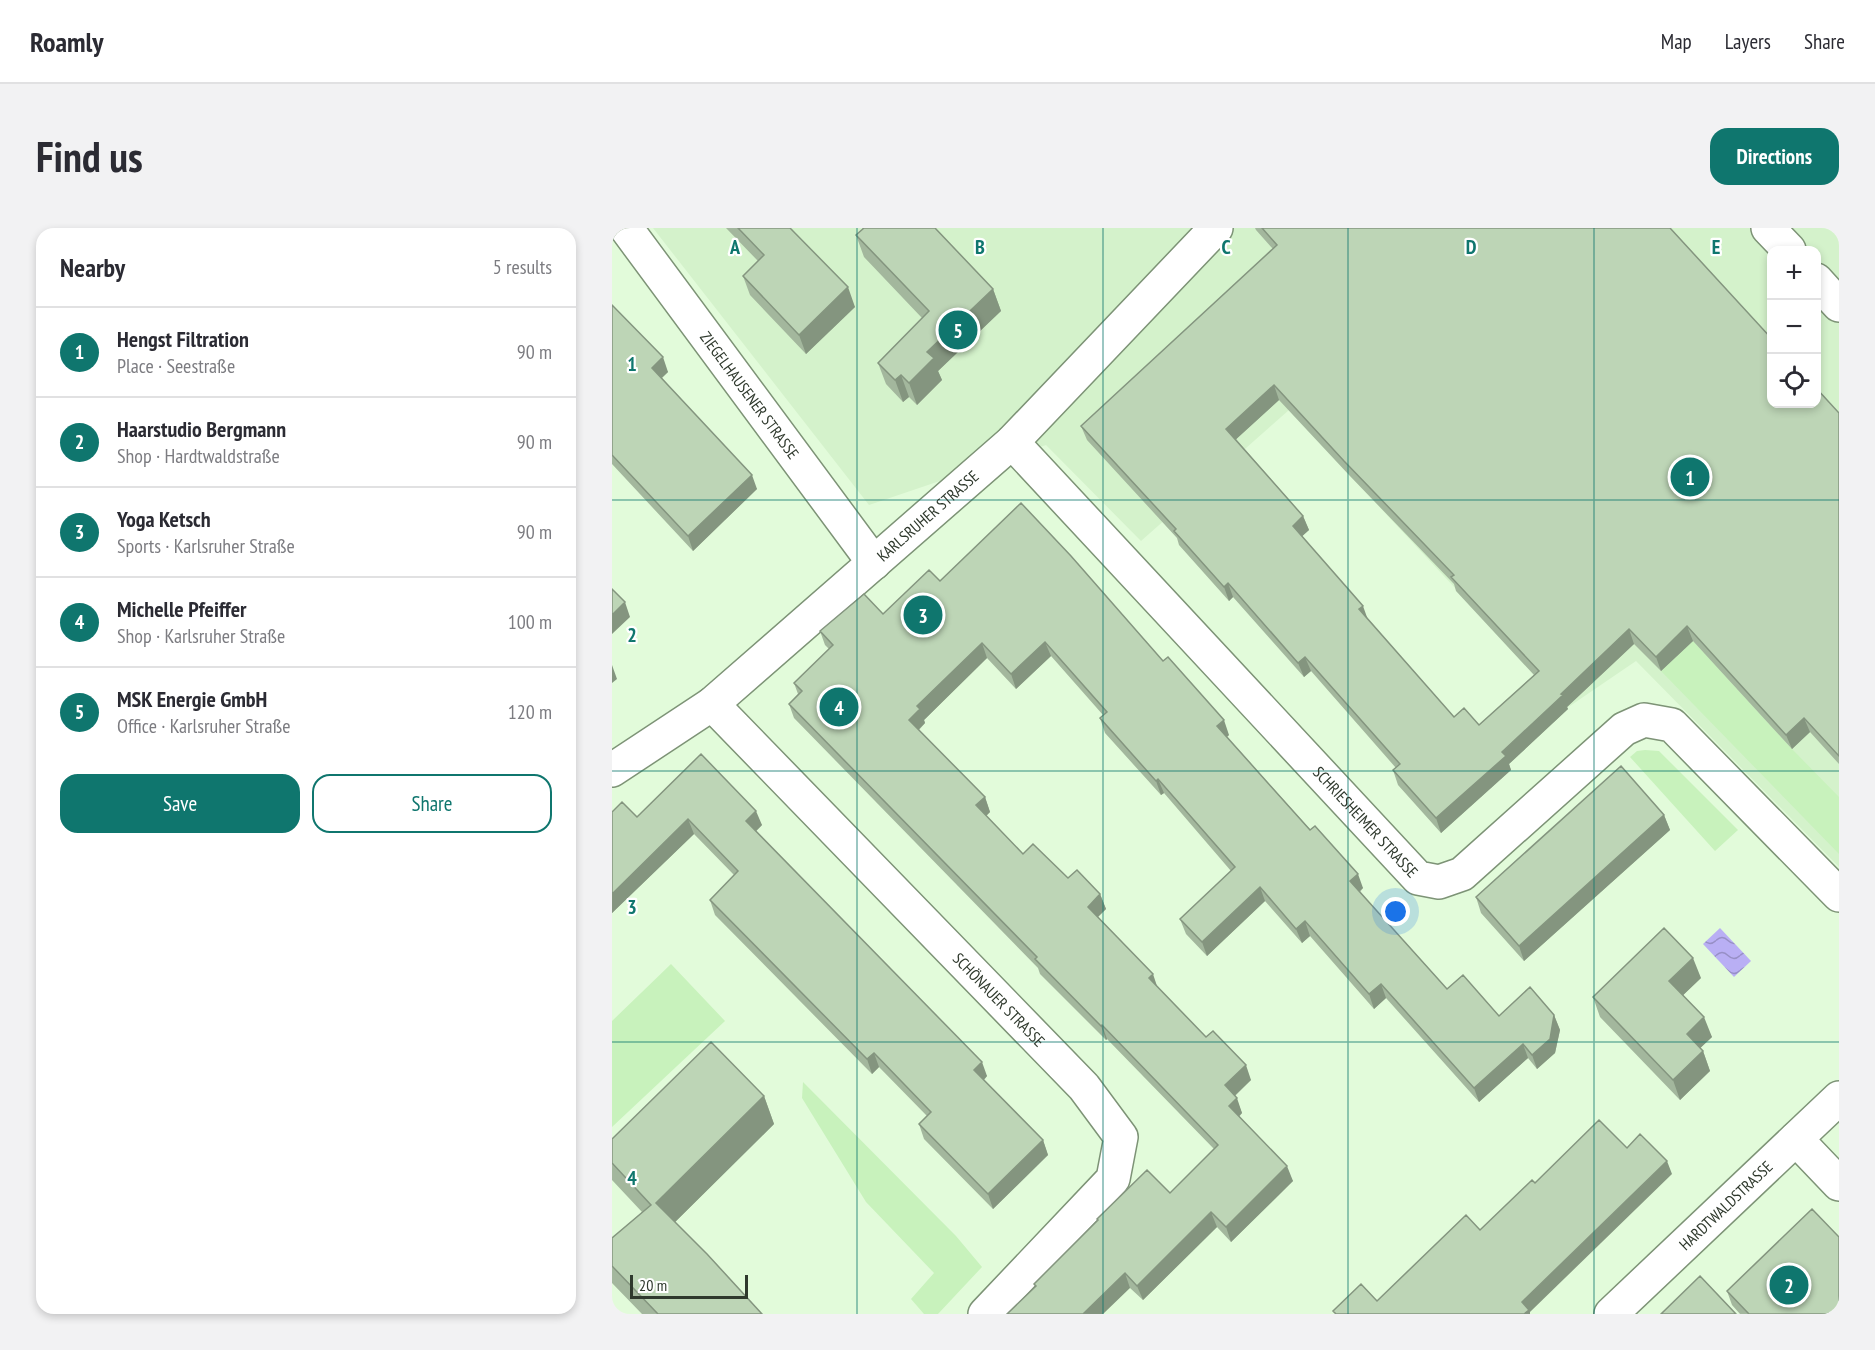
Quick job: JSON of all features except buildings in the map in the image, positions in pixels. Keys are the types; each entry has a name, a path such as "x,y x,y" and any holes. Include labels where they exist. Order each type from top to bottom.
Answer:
{"street":[{"name":"ZIEGELHAUSENER STRASSE","path":"626,228 874,563"},
{"name":"KARLSRUHER STRASSE","path":"612,770 712,704 1012,442 1216,228"},
{"path":"1768,228 1785,246"},
{"path":"1821,285 1839,305"},
{"name":"SCHRIESHEIMER STRASSE","path":"1012,442 1418,878 1439,882 1462,874 1624,729 1644,720 1672,725 1839,895"},
{"name":"SCHÖNAUER STRASSE","path":"712,704 1084,1087 1120,1137 1113,1179 985,1314"},
{"name":"HARDTWALDSTRASSE","path":"1611,1314 1839,1098"},
{"path":"1796,1139 1839,1184"}],"shaded area":[{"path":"653,228 1839,228 1839,867 1636,661 1567,708 1289,410 1141,541 1046,445 869,505"},
{"path":"1693,641 1839,797 1839,854 1661,671"},
{"path":"1637,751 1659,751 1738,830 1715,851 1630,757"},
{"path":"671,964 725,1021 612,1127 612,1021"},
{"path":"803,1082 956,1236 982,1267 938,1314 924,1314 911,1299 934,1273 866,1202 802,1098"}],"water":[{"path":"1720,928 1751,961 1734,977 1703,944"}],"place":[{"name":"MSK Energie GmbH","path":"958,330"},
{"name":"Hengst Filtration","path":"1690,477"},
{"name":"Yoga Ketsch","path":"923,615"},
{"name":"Michelle Pfeiffer","path":"839,707"},
{"name":"Haarstudio Bergmann","path":"1789,1285"}]}
